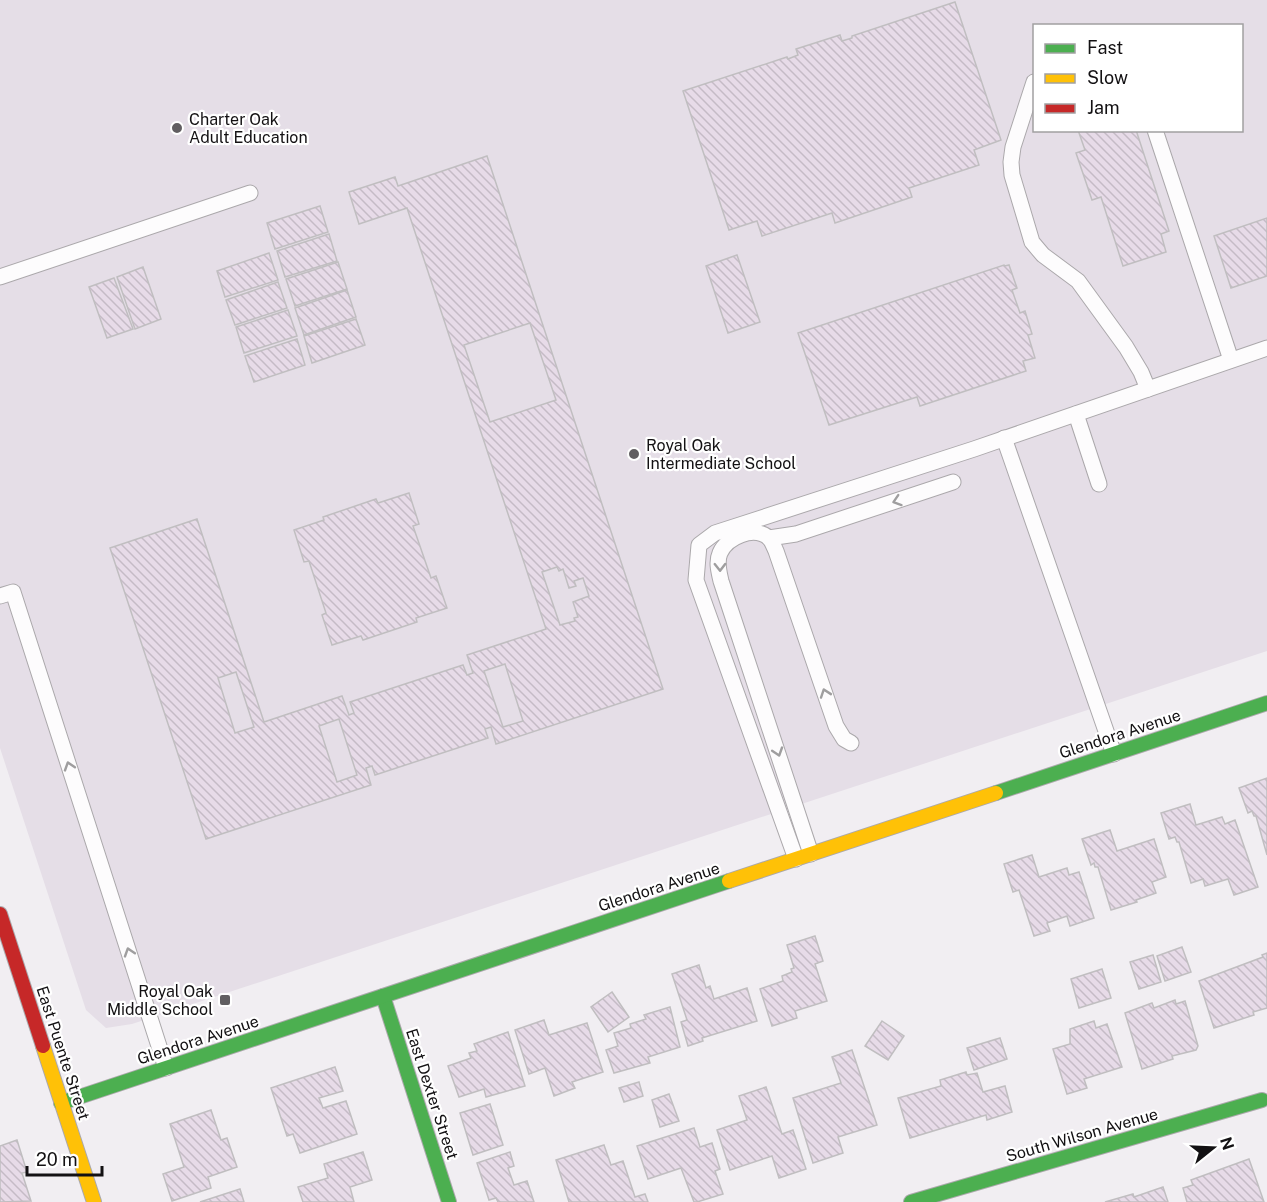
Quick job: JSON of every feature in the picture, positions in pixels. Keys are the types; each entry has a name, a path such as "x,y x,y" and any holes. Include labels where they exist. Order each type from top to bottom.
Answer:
{"street":[{"name":"Glendora Avenue","path":"61,1102 1267,703"},
{"name":"East Puente Street","path":"0,914 94,1202"},
{"name":"East Dexter Street","path":"383,996 449,1202"},
{"name":"South Wilson Avenue","path":"912,1202 1262,1100"}],"lane":[{"path":"1033,88 1013,147 1011,162 1012,175 1032,242 1043,255 1078,281 1126,346 1148,389"},
{"path":"1156,132 1231,360"},
{"path":"0,277 250,193"},
{"path":"803,856 696,580 699,545 716,532 1076,414 1267,348"},
{"path":"1076,414 1099,484"},
{"path":"1004,438 1114,754"},
{"path":"803,856 721,582 718,565 720,554 732,539 748,533 758,533 769,538 796,534 953,482"},
{"path":"769,538 776,550 836,726 844,740 851,743"},
{"path":"0,596 13,592 166,1068"}],"shaded area":[{"name":"Royal Oak Intermediate School","path":"0,0 1267,0 1267,651 132,1024 106,1028 86,1010 0,748"}],"building":[{"path":"955,2 1001,140 974,150 979,165 909,188 912,197 835,223 832,213 762,236 757,221 729,230 683,91 787,57 788,59 798,55 796,49 840,35 842,41"},
{"path":"1079,132 1137,132 1169,231 1161,234 1166,252 1123,266 1101,197 1092,200 1076,153 1085,150"},
{"path":"487,156 663,689 496,744 491,727 485,729 488,738 375,775 372,766 366,768 371,785 206,839 110,548 197,519 264,722 342,696 349,715 354,713 350,702 463,665 467,675 473,673 467,655 546,629 407,208 359,224 349,192 395,177 398,186","holes":["530,323 556,400 490,422 464,345","557,567 559,571 563,569 569,588 576,586 574,581 583,578 589,596 573,602 578,617 574,618 575,621 560,625 542,572","505,664 523,721 503,727 484,671","236,672 254,727 235,733 218,678","339,719 357,775 337,782 319,726"]},
{"path":"320,206 328,232 275,249 267,223"},
{"path":"1267,218 1267,276 1231,288 1214,236"},
{"path":"329,234 337,261 285,277 277,251"},
{"path":"269,253 278,280 225,297 217,271"},
{"path":"737,255 760,322 728,333 706,266"},
{"path":"338,262 347,289 295,306 286,279"},
{"path":"1009,265 1017,288 1012,290 1020,313 1025,311 1032,334 1028,335 1035,358 1023,361 1026,371 920,406 917,397 829,425 798,333"},
{"path":"143,267 161,319 135,329 117,277"},
{"path":"114,278 133,329 107,338 89,287"},
{"path":"278,282 287,308 235,325 226,300"},
{"path":"347,290 356,317 304,335 295,308"},
{"path":"288,310 297,336 244,353 236,327"},
{"path":"356,319 365,345 312,363 304,336"},
{"path":"297,339 305,365 254,382 245,356"},
{"path":"409,493 419,524 413,526 431,578 436,576 447,608 416,618 417,622 363,640 361,636 332,645 322,615 326,613 309,561 304,562 294,530 324,520 323,517 376,499 378,503"},
{"path":"1267,778 1267,855 1256,816 1252,811 1248,813 1239,788"},
{"path":"1190,804 1196,825 1222,817 1225,824 1235,820 1258,887 1234,895 1228,879 1205,886 1203,879 1191,883 1179,842 1175,837 1169,839 1161,813"},
{"path":"1110,830 1117,851 1154,839 1166,877 1152,882 1156,893 1111,910 1098,867 1095,867 1094,863 1091,865 1082,839"},
{"path":"1032,855 1039,877 1067,868 1069,875 1079,872 1094,918 1070,926 1067,916 1047,923 1050,931 1034,936 1019,890 1013,892 1004,864"},
{"path":"815,936 823,961 815,964 827,1001 795,1011 797,1018 772,1026 760,989 783,981 782,976 792,972 791,969 794,968 787,945"},
{"path":"1182,947 1191,972 1165,981 1157,956"},
{"path":"1267,953 1267,1008 1253,1012 1254,1015 1214,1028 1199,981 1263,957 1262,955"},
{"path":"1153,955 1161,982 1139,989 1130,962"},
{"path":"699,965 706,988 710,986 714,999 747,988 757,1021 702,1038 703,1041 688,1046 681,1022 687,1020 672,974"},
{"path":"1102,969 1111,998 1079,1008 1071,979"},
{"path":"612,992 629,1017 608,1032 591,1007"},
{"path":"1175,1000 1176,1004 1185,1001 1198,1046 1196,1050 1172,1056 1173,1059 1142,1069 1125,1013 1152,1003 1154,1008"},
{"path":"670,1007 680,1047 648,1057 650,1063 614,1073 606,1050 618,1046 614,1033 631,1028 630,1024 646,1019 644,1015"},
{"path":"544,1020 549,1035 587,1023 603,1072 572,1082 575,1088 554,1096 545,1068 529,1074 515,1030"},
{"path":"882,1021 904,1036 888,1060 865,1046"},
{"path":"1094,1021 1096,1028 1107,1024 1122,1067 1084,1079 1087,1088 1067,1094 1053,1049 1070,1044 1070,1029"},
{"path":"508,1032 525,1086 486,1097 484,1089 459,1097 448,1066 471,1058 469,1053 477,1051 474,1044"},
{"path":"1000,1038 1007,1059 974,1070 967,1048"},
{"path":"852,1050 877,1125 838,1137 843,1153 813,1163 793,1098 841,1083 832,1057"},
{"path":"335,1067 343,1091 319,1098 323,1108 346,1101 357,1134 300,1153 293,1134 287,1136 271,1088"},
{"path":"966,1072 967,1075 977,1073 983,1092 1005,1086 1012,1112 987,1120 986,1115 910,1138 898,1098 941,1086 940,1080"},
{"path":"639,1082 643,1096 624,1102 619,1088"},
{"path":"766,1087 782,1134 793,1130 806,1169 779,1178 772,1156 730,1170 717,1130 747,1120 739,1096"},
{"path":"669,1094 679,1121 660,1127 652,1100"},
{"path":"490,1104 503,1145 473,1155 460,1113"},
{"path":"211,1110 221,1140 227,1138 237,1167 208,1177 211,1188 172,1201 163,1174 184,1167 170,1124"},
{"path":"694,1128 700,1147 712,1143 720,1169 715,1171 723,1194 697,1202 694,1202 681,1168 648,1179 637,1146"},
{"path":"17,1140 27,1172 22,1173 31,1201 0,1202 0,1146"},
{"path":"604,1145 611,1165 623,1161 635,1197 645,1194 648,1202 569,1202 556,1160"},
{"path":"363,1152 372,1180 350,1187 354,1202 303,1202 298,1187 328,1178 324,1164"},
{"path":"510,1152 514,1166 508,1168 514,1185 527,1181 534,1202 498,1202 496,1198 489,1200 477,1163"},
{"path":"1249,1159 1264,1202 1187,1202 1183,1188 1193,1185 1191,1180"},
{"path":"1163,1187 1168,1202 1105,1202 1133,1194 1134,1197"},
{"path":"240,1189 244,1202 200,1202"}],"traffic: fast":[{"path":"996,793 1267,703"},
{"path":"61,1103 729,881"},
{"path":"383,996 449,1202"},
{"path":"911,1202 1262,1100"}],"traffic: slow":[{"path":"729,881 996,793"},
{"path":"43,1046 94,1202"}],"traffic: jam":[{"path":"0,914 43,1046"}],"place":[{"name":"Charter Oak Adult Education","path":"177,128"},
{"name":"Royal Oak Intermediate School","path":"634,454"},
{"name":"Royal Oak Middle School","path":"225,1000"}]}
